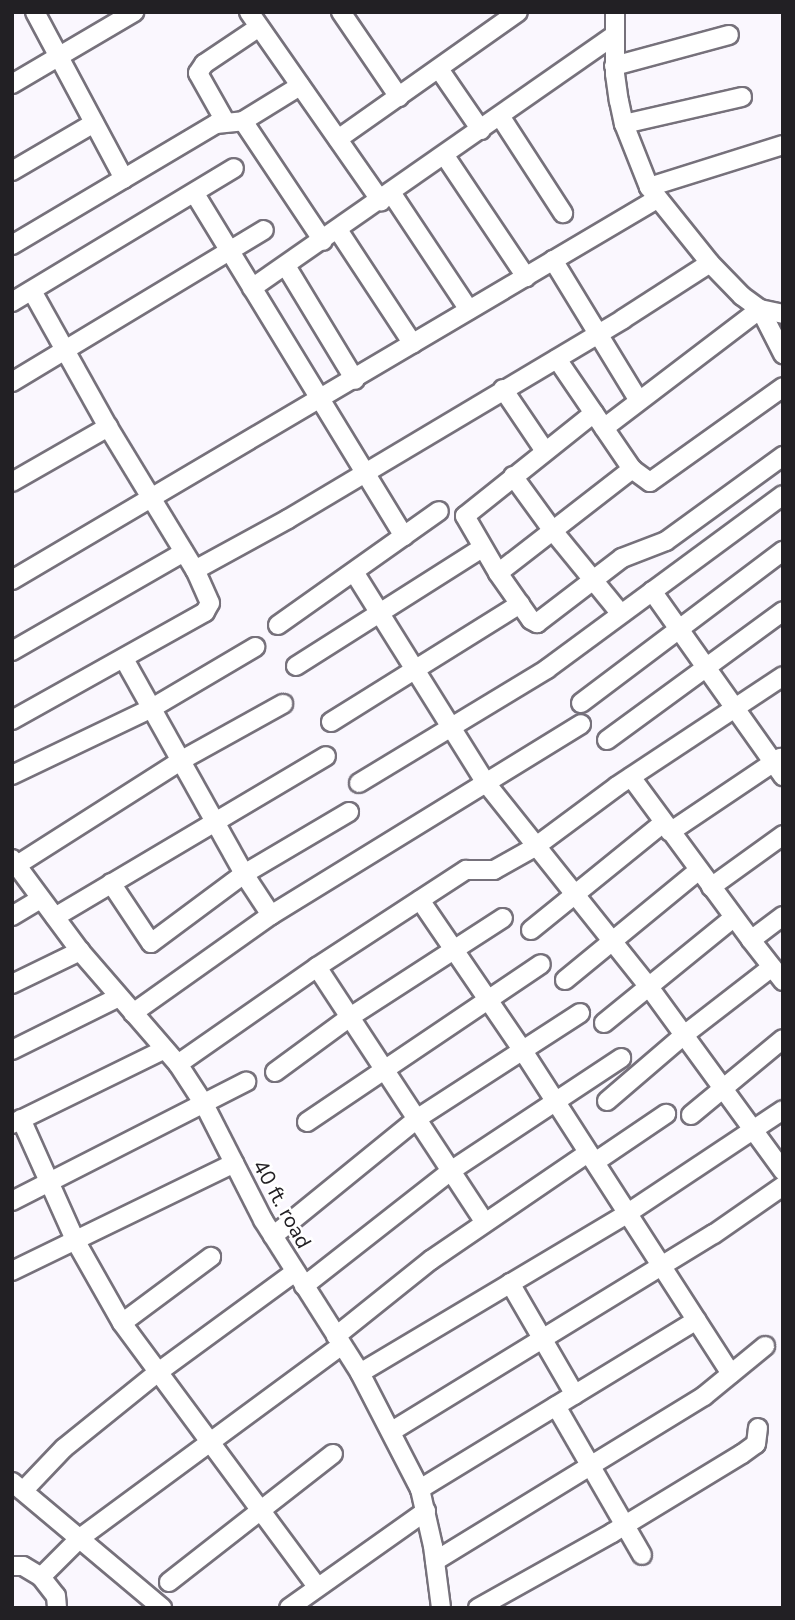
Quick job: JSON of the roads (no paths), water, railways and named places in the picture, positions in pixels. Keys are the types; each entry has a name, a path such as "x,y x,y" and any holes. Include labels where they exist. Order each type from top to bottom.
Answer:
{"street":[{"path":"35,12 124,179"},
{"path":"12,84 134,12"},
{"path":"341,12 399,97"},
{"path":"338,139 518,12"},
{"path":"413,344 331,236 234,121 198,73 204,64 254,20 338,139 386,197 469,310"},
{"path":"611,21 614,66 624,124 653,193 710,263 742,296 760,309 783,314"},
{"path":"252,288 331,236 500,116 611,21"},
{"path":"614,66 729,34"},
{"path":"439,69 481,130"},
{"path":"12,245 124,179 300,86"},
{"path":"624,124 742,97"},
{"path":"500,116 563,213"},
{"path":"12,172 94,123"},
{"path":"12,580 320,401 526,277 653,193 783,145"},
{"path":"445,156 526,277"},
{"path":"12,302 195,194 234,168"},
{"path":"195,194 404,536"},
{"path":"12,382 264,230"},
{"path":"553,260 639,401"},
{"path":"195,570 598,334 710,263"},
{"path":"285,266 355,380"},
{"path":"12,720 124,659 209,608 206,592 195,570 150,499 32,291"},
{"path":"760,309 783,354"},
{"path":"760,309 639,401 545,451 465,516 498,573 531,620 537,622 630,554 660,545 783,456"},
{"path":"556,359 632,469 650,482 783,387"},
{"path":"503,389 545,451"},
{"path":"12,482 108,427"},
{"path":"498,573 632,469"},
{"path":"513,476 553,531 621,614"},
{"path":"359,783 512,693 783,495"},
{"path":"729,497 747,522"},
{"path":"278,625 439,511"},
{"path":"296,666 482,548"},
{"path":"581,703 783,551"},
{"path":"12,651 184,552"},
{"path":"354,572 486,783 535,848 649,988 726,1089 783,1171"},
{"path":"530,930 574,894 667,828 780,765 736,709 652,591"},
{"path":"331,722 520,604"},
{"path":"607,740 783,611"},
{"path":"12,775 152,708 255,647"},
{"path":"124,659 244,874 271,915"},
{"path":"178,1064 317,967 466,870 494,870 535,848 631,777 783,676"},
{"path":"15,862 180,761 283,704"},
{"path":"133,1013 271,915 581,724"},
{"path":"55,917 214,820 326,756"},
{"path":"607,1101 684,1035 777,974 631,777"},
{"path":"111,883 151,943 244,874 349,812"},
{"path":"711,887 783,835"},
{"name":"40 ft. road","path":"15,862 80,951 178,1064 204,1104 273,1236 360,1373 420,1489 435,1561 441,1608"},
{"path":"565,979 699,870"},
{"path":"12,916 40,899"},
{"path":"420,900 489,999 731,1374"},
{"path":"751,940 783,916"},
{"path":"275,1072 350,1017 503,918"},
{"path":"604,1023 733,918"},
{"path":"12,984 80,951"},
{"path":"307,1122 541,964"},
{"path":"317,967 484,1221"},
{"path":"12,1050 119,997"},
{"path":"273,1236 418,1118 580,1013"},
{"path":"691,1115 726,1089 783,1039"},
{"path":"165,1049 17,1122 50,1183 75,1240 122,1323 317,1587"},
{"path":"162,1608 18,1487 158,1373 299,1279 452,1170 621,1058"},
{"path":"12,1201 246,1082"},
{"path":"360,1373 628,1213 783,1111"},
{"path":"41,1577 80,1538 211,1441 339,1341 484,1221 666,1114"},
{"path":"12,1271 233,1163"},
{"path":"392,1431 663,1265 783,1186"},
{"path":"122,1323 211,1257"},
{"path":"510,1283 575,1395"},
{"path":"420,1489 697,1320"},
{"path":"435,1561 704,1396 765,1346"},
{"path":"556,1406 642,1555"},
{"path":"478,1608 625,1525 756,1444 758,1428"},
{"path":"169,1581 333,1454"},
{"path":"289,1608 426,1511"},
{"path":"12,1566 23,1566 41,1577 56,1596 57,1608"}]}
